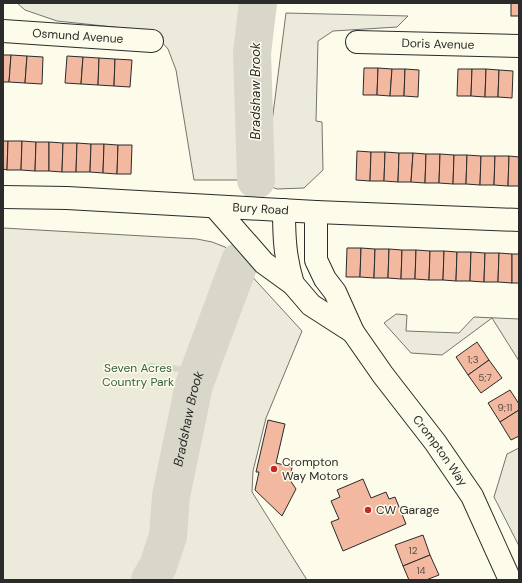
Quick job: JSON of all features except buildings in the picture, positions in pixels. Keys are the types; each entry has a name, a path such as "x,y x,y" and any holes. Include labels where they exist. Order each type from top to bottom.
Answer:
{"main road":[{"name":"Osmund Avenue","path":"3,31 152,41"},
{"name":"Doris Avenue","path":"357,42 519,46"},
{"name":"Bury Road","path":"3,197 67,198 316,212 519,220"},
{"name":"Crompton Way","path":"215,207 264,263 292,284 311,305 353,332"},
{"path":"284,210 285,251 292,284"},
{"name":"Crompton Way","path":"316,212 316,260 325,279 335,292 353,332 383,375 435,442 472,496 510,580"}],"green space":[{"path":"17,3 258,3 252,53 256,180 194,180 176,70 168,49 152,31 57,21 25,10"},
{"path":"286,13 408,16 397,27 333,31 318,41 316,121 322,122 323,170 304,188 277,189 264,184"},
{"name":"Seven Acres Country Park","path":"3,228 197,239 212,242 225,247 302,331 266,418 253,471 252,492 307,580 3,580"},
{"path":"396,314 407,315 406,331 459,333 474,317 519,319 519,361 492,318 442,355 411,353 384,323"},
{"path":"519,448 519,546 494,497 507,454"}],"waterway":[{"name":"Bradshaw Brook","path":"256,180 252,53 258,3"},
{"name":"Bradshaw Brook","path":"150,580 158,566 168,536 171,496 194,385 240,261"},
{"path":"150,366 199,371"}],"place":[{"name":"Crompton Way Motors","path":"274,469"},
{"name":"CW Garage","path":"368,510"}]}
